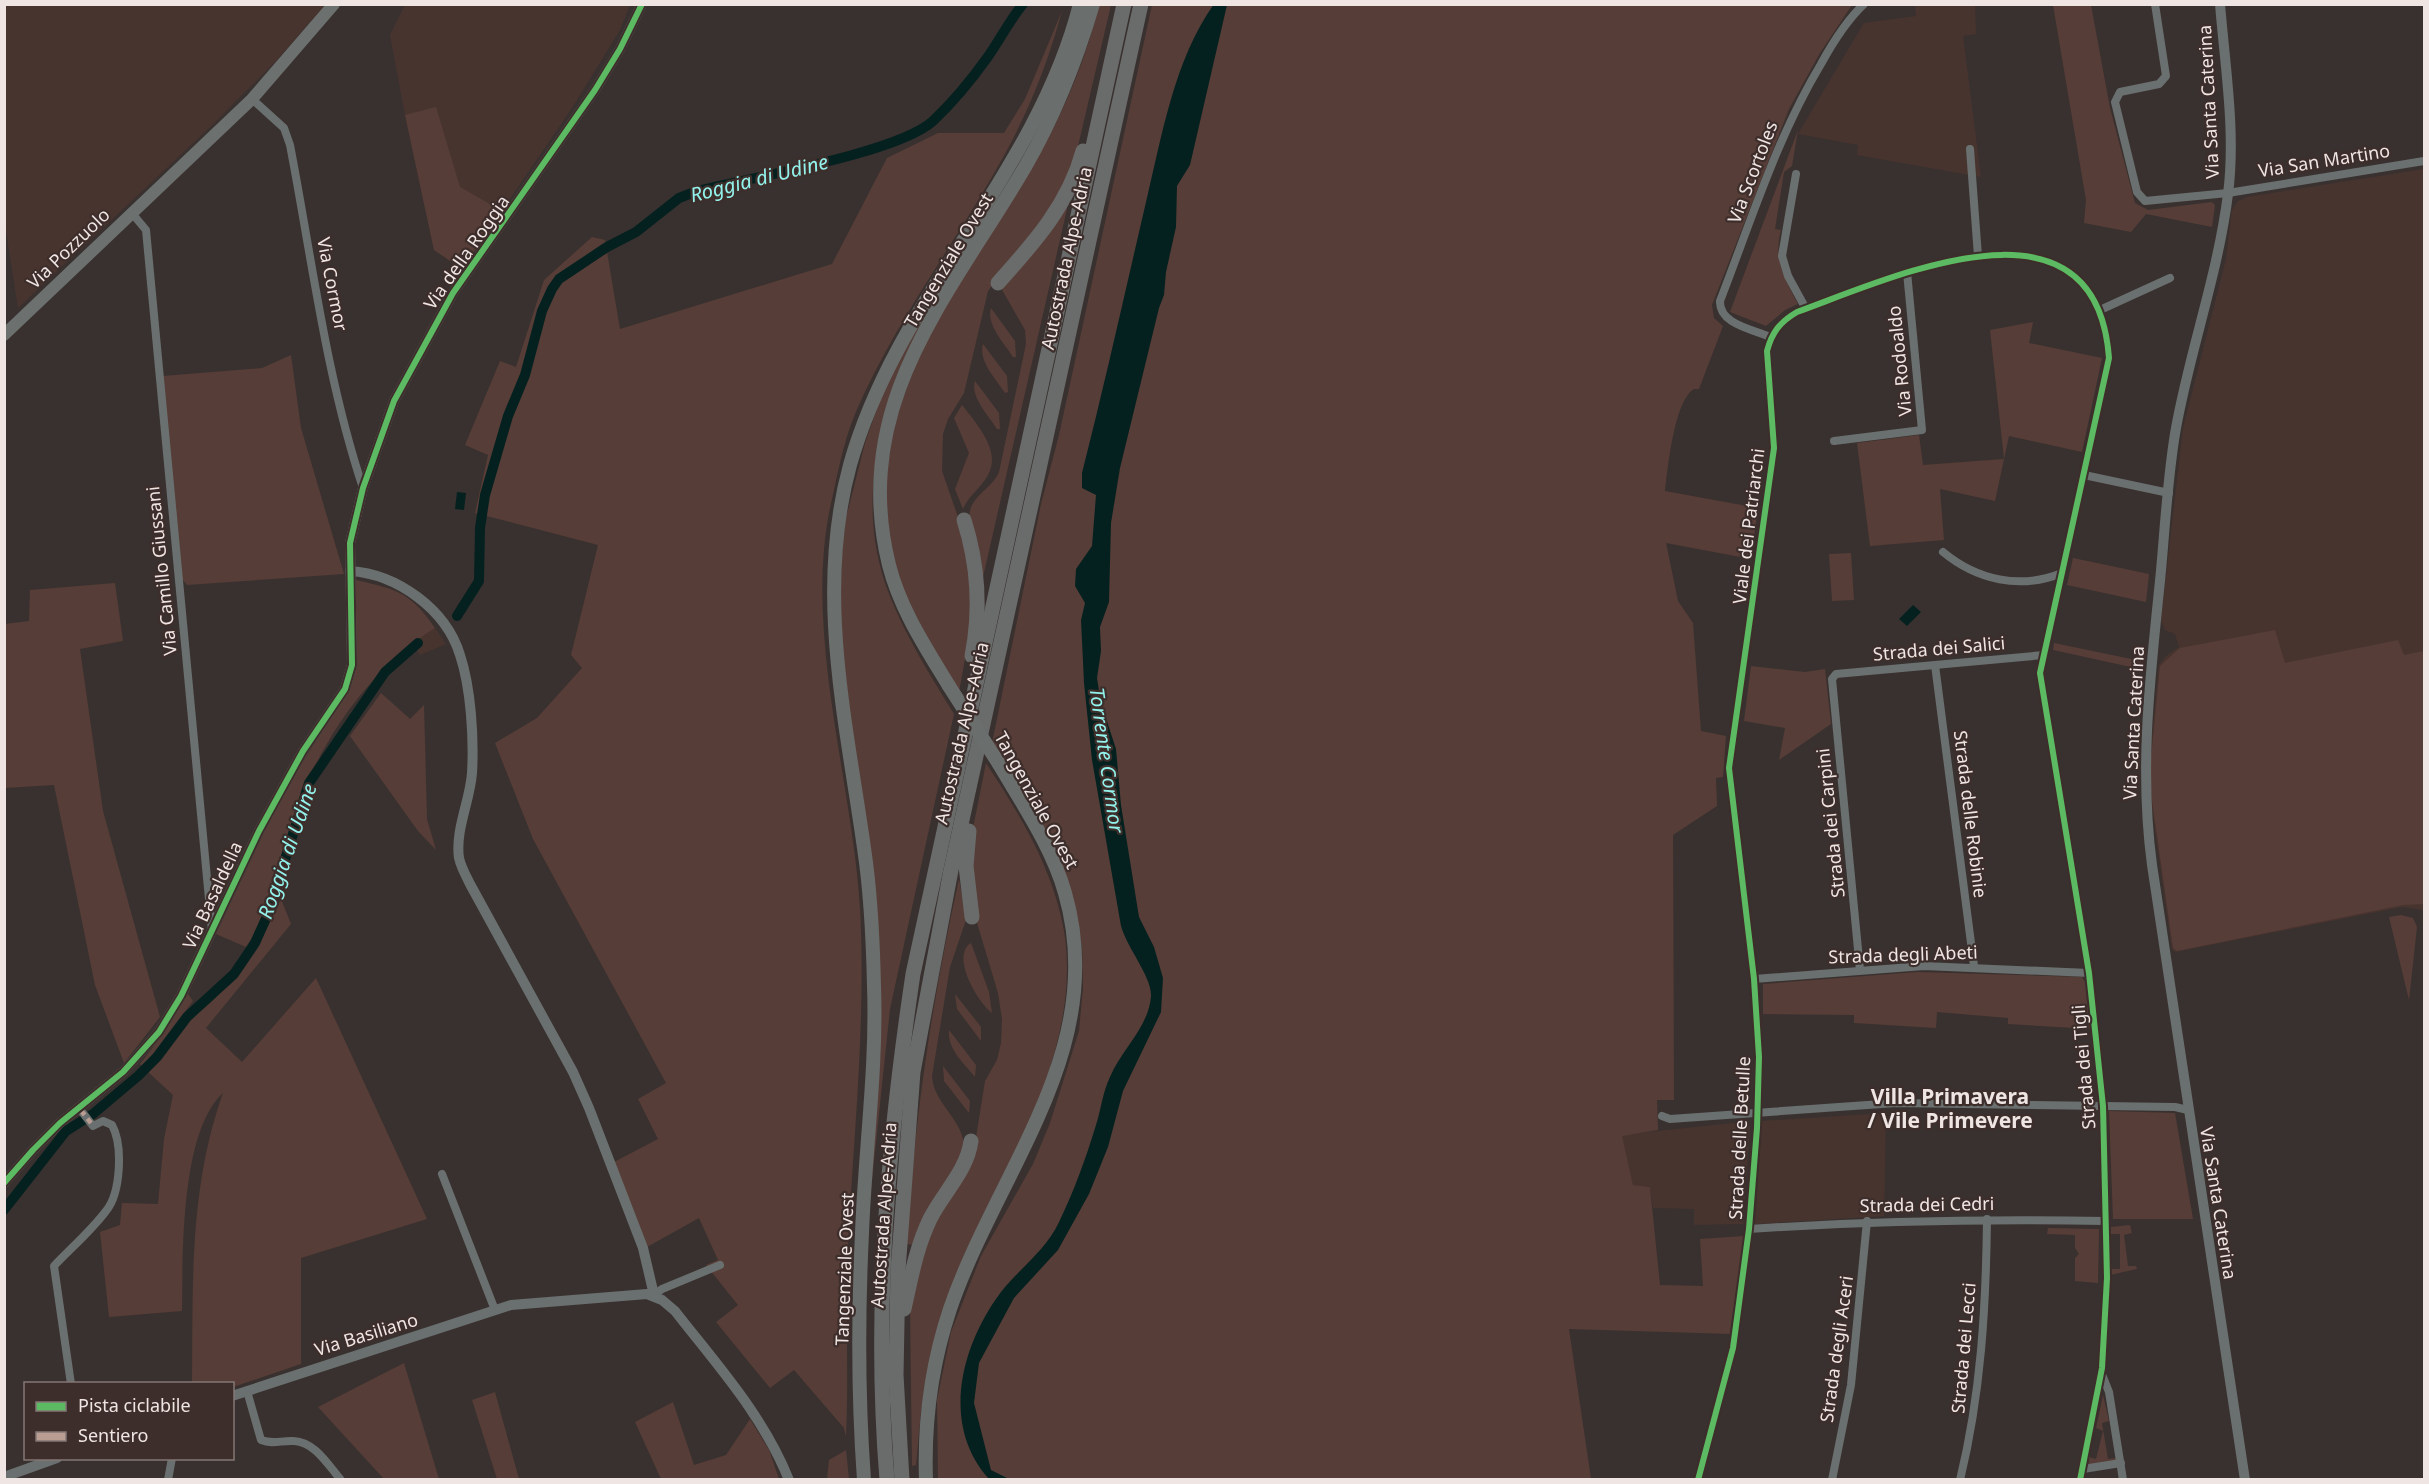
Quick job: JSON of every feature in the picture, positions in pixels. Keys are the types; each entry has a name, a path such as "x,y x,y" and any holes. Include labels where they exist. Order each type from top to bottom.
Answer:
{"highway":[{"name":"Tangenziale Ovest","path":"864,1479 859,1405 859,1308 875,993 868,882 837,659 834,569 838,519 849,470 872,401 923,303 1032,125 1061,64 1080,4"},
{"name":"Tangenziale Ovest","path":"926,1479 933,1383 939,1346 951,1307 981,1238 1023,1153 1059,1066 1073,1003 1075,949 1066,895 1055,863 999,764 949,686 905,609 889,566 880,506 881,465 885,440 900,388 936,308 1025,168 1057,108 1079,54 1093,4"},
{"name":"Autostrada Alpe-Adria","path":"887,1479 883,1386 883,1298 888,1167 913,974 1124,4"},
{"name":"Autostrada Alpe-Adria","path":"902,1479 896,1341 900,1220 913,1072 930,971 976,755 1141,4"},
{"path":"998,283 1039,236 1071,186 1079,166 1098,88 1114,54"},
{"path":"958,769 957,731 976,636 977,614 975,568 964,520"},
{"path":"972,917 966,849 980,780 976,755"},
{"path":"896,1341 909,1282 924,1235 939,1204 965,1162 971,1141"}],"main road":[{"name":"Via Pozzuolo","path":"4,335 252,99 334,4"}],"street":[{"name":"Via della Roggia","path":"350,571 350,543 363,488 394,401 434,324 471,265 513,210 595,90 620,49 642,4"},
{"name":"Via Scortoles","path":"1770,337 1724,317 1720,310 1720,301 1790,120 1831,45 1852,15 1864,4"},
{"name":"Via San Martino","path":"2155,4 2166,76 2159,84 2120,92 2115,102 2140,198 2151,202 2228,193 2424,161"},
{"name":"Via Santa Caterina","path":"2220,4 2229,138 2228,193 2215,270 2176,429 2144,770 2145,818 2245,1479"},
{"name":"Via Cormor","path":"252,99 284,128 290,145 339,401 350,449 363,488"},
{"path":"1970,149 1978,256"},
{"path":"1796,174 1782,256 1788,276 1806,309"},
{"name":"Via Camillo Giussani","path":"131,212 146,230 212,931"},
{"path":"1770,337 1782,321 1806,309 1906,272 1978,256 2007,253 2038,257 2062,267 2082,284 2100,310 2107,332 2109,358 2044,655"},
{"name":"Via Rodoaldo","path":"1834,441 1922,430 1906,272"},
{"path":"2100,310 2170,278"},
{"name":"Viale dei Patriarchi","path":"1731,795 1730,768 1774,448 1767,351 1770,337"},
{"path":"2084,475 2169,493"},
{"path":"1943,552 1957,563 1981,576 2016,582 2047,579 2062,573"},
{"path":"350,571 397,582 416,594 438,619 460,654 473,744 471,780 459,840 459,859 577,1081 643,1248 654,1295 675,1311 756,1414 779,1454 789,1479"},
{"name":"Via Basaldella","path":"4,1183 33,1150 81,1111 123,1072 159,1032 181,996 280,792 348,682 352,665 350,571"},
{"name":"Strada dei Salici","path":"1836,674 2044,655"},
{"name":"Strada dei Tigli","path":"2044,655 2040,673 2041,690 2089,973 2103,1106 2107,1278 2101,1371 2080,1479"},
{"name":"Strada delle Robinie","path":"1935,665 1974,966"},
{"name":"Strada dei Carpini","path":"1836,674 1832,680 1860,970"},
{"name":"Strada delle Betulle","path":"1698,1479 1733,1348 1749,1229 1757,1110 1759,1057 1754,978 1731,795"},
{"name":"Strada degli Abeti","path":"1754,978 1860,970 1974,966 2089,973"},
{"path":"1662,1116 1670,1119 1757,1110 1896,1102 2182,1108 2188,1110"},
{"path":"71,1382 54,1266 108,1210 119,1171 117,1138 109,1121 98,1122 93,1126 81,1111"},
{"path":"442,1174 495,1310"},
{"name":"Strada dei Cedri","path":"1749,1229 1867,1221 1987,1219 2105,1221"},
{"name":"Strada dei Lecci","path":"1960,1479 1973,1419 1980,1368 1986,1292 1987,1219"},
{"name":"Strada degli Aceri","path":"1832,1479 1851,1385 1867,1221"},
{"path":"654,1295 662,1289 720,1265"},
{"name":"Via Basiliano","path":"234,1395 495,1310 541,1301 654,1295"},
{"path":"2101,1371 2109,1392 2123,1479"},
{"path":"247,1391 261,1440 271,1444 293,1441 310,1445 341,1479"},
{"path":"4,1477 51,1460"},
{"path":"168,1479 172,1460"},
{"path":"2083,1469 2121,1463"}],"shaded area":[{"path":"4,5 325,5 276,61 209,128 18,308 4,218"},
{"path":"405,5 630,5 620,30 572,108 462,269 434,250 390,35"},
{"path":"1099,5 1111,5 1075,159 1060,196 988,291 964,393 948,419 943,434 942,471 966,540 971,603 967,648 959,692 932,649 896,576 886,511 889,453 903,398 925,346 1054,127 1083,59"},
{"path":"1152,5 1852,5 1820,53 1789,109 1712,305 1714,318 1723,326 1699,389 1694,389 1687,396 1681,407 1673,436 1665,491 1758,508 1751,559 1666,543 1678,601 1693,623 1701,731 1726,736 1723,777 1716,778 1717,806 1673,835 1674,1100 1657,1100 1658,1130 1622,1136 1633,1185 1650,1187 1660,1285 1703,1286 1700,1239 1744,1236 1730,1334 1569,1329 1591,1479 938,1480 937,1400 951,1332 981,1256 1033,1164 1050,1123 1079,1031 1083,988 1082,946 1071,893 992,743 1041,504 1059,435"},
{"path":"1915,5 1975,5 1976,34 1963,36 1981,177 1857,155 1858,145 1798,134 1864,23 1916,16"},
{"path":"2053,5 2091,5 2110,108 2135,203 2148,210 2212,202 2215,205 2212,227 2146,214 2131,232 2084,223 2086,200"},
{"path":"1062,11 1039,82 1016,133 871,379 847,437 830,508 823,556 826,657 855,859 860,908 862,992 847,1267 846,1437 844,1428 794,1370 770,1388 716,1322 738,1305 706,1265 718,1260 699,1218 647,1247 614,1162 658,1139 638,1099 666,1083 533,839 495,743 537,718 582,668 571,655 598,545 475,513 488,455 465,445 500,361 516,367 544,280 592,237 605,240 620,329 832,264 887,158 938,133 1004,133 1025,99"},
{"path":"436,107 460,187 502,211 462,269 434,250 405,115"},
{"path":"1798,130 1792,166 1784,172 1775,229 1781,230 1779,259 1798,304 1785,310 1766,326 1730,312"},
{"path":"2424,169 2424,910 2402,907 2175,952 2172,949 2148,779 2159,665 2166,656 2179,647 2175,634 2165,630 2161,620 2183,428 2226,259 2232,210 2238,201 2247,197"},
{"path":"1067,205 981,586 970,533 970,513 975,500 999,472 1026,344 1025,330 1001,288"},
{"path":"991,308 1015,341 1016,357 1013,357 994,328 991,321"},
{"path":"928,311 898,379 887,414 878,449 873,485 873,521 878,557 889,594 911,641 954,714 890,1009 871,1190 869,1189 878,1011 845,685 840,602 841,561 845,522 865,443 880,400 903,352"},
{"path":"2033,322 2029,343 2102,358 2082,452 2009,436 1995,501 1940,489 1944,540 1870,546 1857,443 1919,435 1923,465 2004,459 1990,330"},
{"path":"983,344 1007,376 1008,392 1005,393 985,363"},
{"path":"291,355 301,428 344,574 187,585 181,578 163,376 262,368"},
{"path":"975,381 999,413 1000,429 997,429 978,400 974,387"},
{"path":"962,405 986,438 992,456 988,475 963,509 955,489 969,453 954,418"},
{"path":"1851,553 1854,600 1832,601 1829,554"},
{"path":"2073,558 2149,574 2146,602 2067,585"},
{"path":"356,580 402,594 418,607 435,628 408,647 384,669 362,693 325,747 298,805 266,907 246,947 216,934 268,824 298,769 350,688 355,673 351,584"},
{"path":"115,583 123,641 80,649 103,811 160,1017 124,1063 95,985 54,785 4,788 5,624 29,621 30,590"},
{"path":"435,628 446,644 420,655 413,642"},
{"path":"2275,630 2285,663 2398,640 2404,655 2424,651 2424,904 2403,905 2177,951 2173,948 2149,779 2160,666 2180,648"},
{"path":"2054,643 2141,661 2140,669 2053,650"},
{"path":"1751,666 1805,672 1825,669 1831,724 1779,760 1785,728 1744,721"},
{"path":"381,693 410,719 424,705 427,819 436,850 418,831 350,736"},
{"path":"986,763 1023,822 1052,885 1064,931 1067,965 1065,1000 1059,1033 1039,1100 927,1377 916,1465 912,1466 910,1305 924,1245 974,1150 985,1081 997,1060 1001,1043 1002,1019 998,993 975,916 971,838"},
{"path":"959,879 966,920 950,967 932,1076 938,1095 960,1129 964,1149 914,1245 907,1244 919,1106 940,970"},
{"path":"281,899 291,924 206,1028 242,1062 316,978 427,1219 301,1258 301,1364 234,1387 234,1382 192,1382 195,1236 204,1164 223,1093 209,1111 191,1165 184,1228 182,1311 109,1317 100,1232 120,1225 122,1203 158,1204 164,1139 173,1095 147,1071 185,1024 209,1004 231,980 267,928"},
{"path":"2401,915 2413,918 2417,927 2409,1000 2389,917"},
{"path":"971,943 989,992 992,1013 980,1000 968,979 963,958 965,949"},
{"path":"1917,972 2082,977 2085,982 2090,1029 2008,1024 2008,1018 1937,1012 1936,1028 1854,1023 1854,1015 1763,1014 1763,984"},
{"path":"188,994 193,1001 143,1067 140,1064 163,1034"},
{"path":"955,994 981,1027 981,1041 957,1009"},
{"path":"949,1030 976,1065 975,1077 953,1050"},
{"path":"943,1066 970,1101 969,1113 944,1081"},
{"path":"2109,1111 2175,1113 2193,1219 2113,1219"},
{"path":"1886,1113 1884,1216 1755,1224 1762,1121"},
{"path":"1747,1123 1750,1127 1743,1224 1694,1225 1694,1209 1653,1208 1650,1187 1633,1185 1621,1135"},
{"path":"2130,1225 2132,1233 2124,1235 2128,1266 2136,1266 2137,1269 2110,1275 2110,1269 2120,1269 2120,1234 2111,1234 2111,1227"},
{"path":"2048,1228 2099,1229 2098,1283 2075,1281 2075,1258 2079,1254 2075,1248 2075,1235 2047,1234"},
{"path":"404,1363 439,1479 384,1479 318,1407"},
{"path":"495,1392 519,1479 497,1479 472,1400"},
{"path":"2103,1395 2109,1421 2102,1423 2108,1459 2116,1458 2116,1461 2088,1465 2089,1457 2096,1459 2103,1431 2096,1428"},
{"path":"673,1402 694,1465 726,1455 750,1419 769,1450 779,1479 661,1479 635,1422"},
{"path":"846,1450 849,1479 827,1479 829,1460"}],"water":[{"name":"Torrente Cormor","path":"1214,4 1227,5 1190,165 1177,186 1176,227 1166,272 1164,295 1120,468 1111,523 1109,602 1100,627 1101,651 1097,678 1101,703 1116,749 1121,805 1139,917 1154,947 1163,978 1161,1012 1123,1091 1108,1147 1089,1194 1058,1250 1014,1298 979,1363 974,1403 991,1470 1009,1479 989,1479 974,1458 965,1434 961,1410 962,1385 975,1336 1001,1292 1054,1232 1084,1162 1108,1082 1145,1018 1151,996 1148,980 1121,926 1092,760 1084,683 1081,620 1085,603 1075,586 1076,569 1092,546 1096,495 1082,488 1082,473 1171,99 1189,49"},
{"path":"457,492 466,493 464,510 455,509"},
{"path":"1913,605 1921,612 1907,626 1899,619"}],"waterway":[{"name":"Roggia di Udine","path":"457,616 479,581 480,528 485,495 508,416 525,375 542,311 559,279 607,247 636,232 679,198 697,191 857,154 915,133 933,121 962,91 1023,4"},
{"name":"Roggia di Udine","path":"4,1210 66,1131 93,1114 138,1076 157,1057 187,1017 234,974 255,943 268,914 309,783 385,672 418,643"}],"marked path":[{"path":"79,1108 91,1123"}],"cycle path":[{"path":"4,1183 60,1123 123,1072 159,1032 181,996 259,831 303,751 345,689 352,665 350,543 363,488 394,401 453,293 595,90 620,49 642,4"},
{"path":"1698,1480 1733,1348 1749,1229 1757,1128 1759,1057 1754,979 1729,768 1774,448 1767,351 1771,338 1778,328 1797,312 1885,280 1935,265 1984,256 2030,257 2068,272 2096,304 2109,358 2040,673 2089,973 2103,1106 2107,1278 2102,1368 2080,1480"}],"district":[{"name":"Villa Primavera / Vile Primevere","path":"1950,1108"}]}
